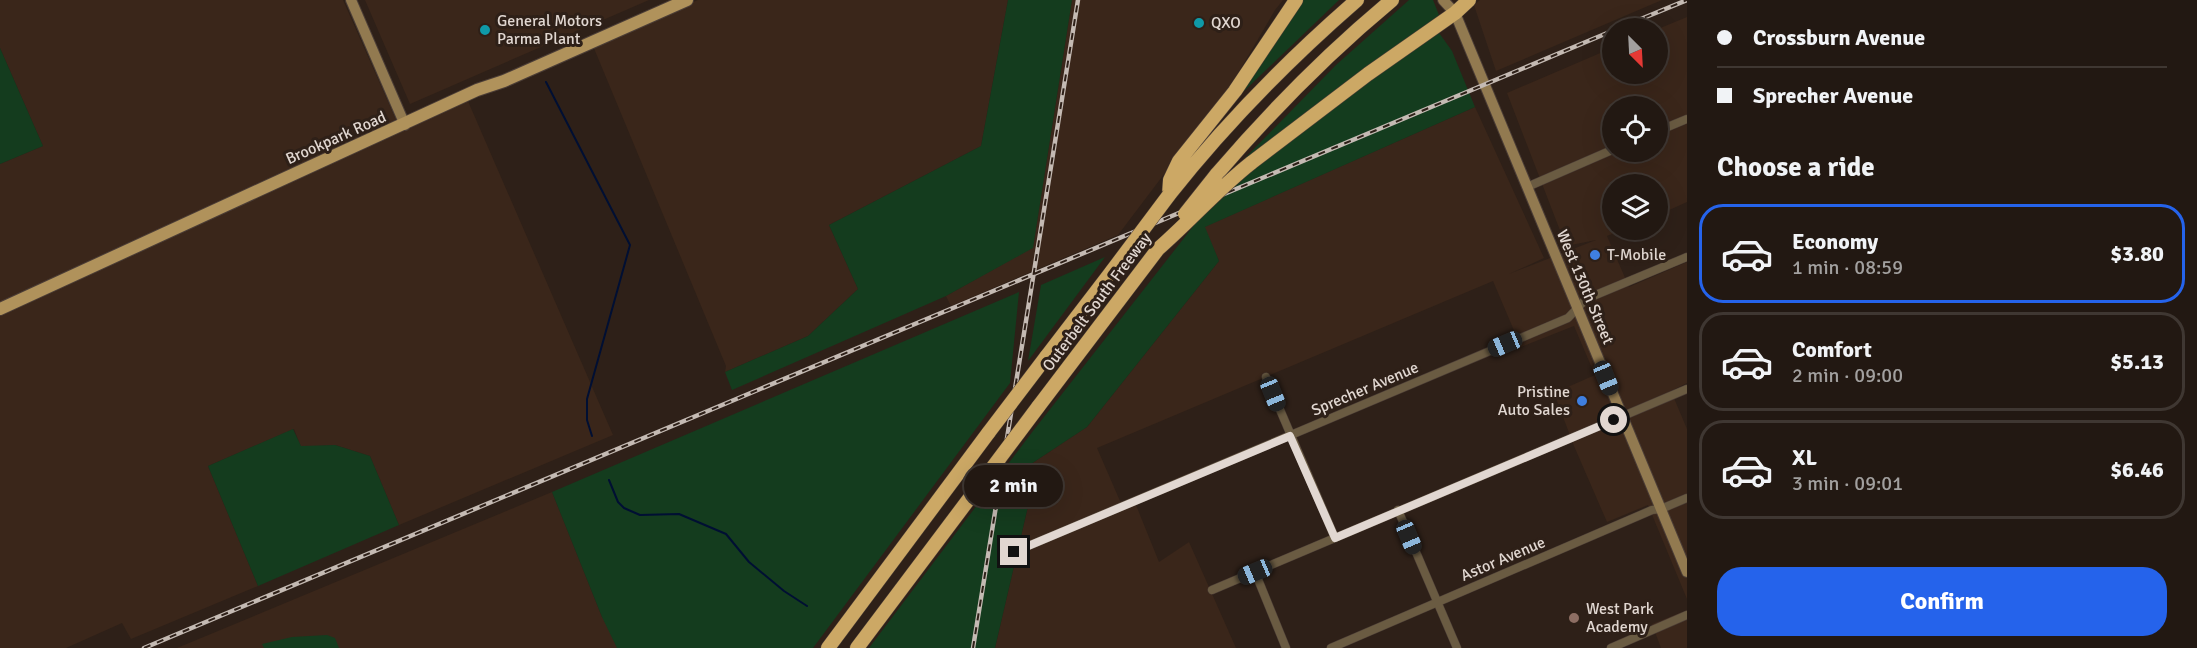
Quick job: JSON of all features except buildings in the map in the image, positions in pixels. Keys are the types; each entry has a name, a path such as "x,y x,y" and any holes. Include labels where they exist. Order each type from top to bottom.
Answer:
{"highway":[{"path":"1169,195 1170,180 1179,161 1235,91 1296,0"},
{"name":"Outerbelt South Freeway","path":"828,648 1169,195 1262,88 1357,0"},
{"name":"Outerbelt South Freeway","path":"857,648 1156,251 1216,175 1298,84 1340,44 1392,0"},
{"path":"1156,251 1251,163 1456,6 1469,0"}],"main road":[{"path":"351,0 405,125"},
{"name":"Brookpark Road","path":"0,309 477,90 504,81 687,0"},
{"name":"West 130th Street","path":"1443,0 1456,6 1527,187 1687,572"}],"street":[{"path":"1668,127 1687,119"},
{"path":"1527,187 1602,154"},
{"name":"Sprecher Avenue","path":"1014,552 1568,318 1586,299 1687,257"},
{"path":"1266,376 1335,538"},
{"path":"1212,590 1687,389"},
{"name":"Astor Avenue","path":"1330,648 1652,510 1661,509 1687,498"},
{"path":"1398,510 1457,648"},
{"path":"1255,572 1286,648"},
{"path":"1611,648 1687,615"}],"shaded area":[{"path":"0,0 343,0 397,122 464,92 613,435 399,525 370,456 335,445 301,447 294,429 208,466 258,586 131,639 122,623 66,648 0,648 0,164 43,146 0,48"},
{"path":"365,0 649,0 410,104"},
{"path":"698,0 1008,0 981,146 829,225 858,289 808,336 725,372 726,366 593,46"},
{"path":"1072,0 1283,0 1230,87 1118,235 951,306 946,296 1033,247"},
{"path":"1480,0 1662,0 1620,18 1602,18 1602,26 1496,71 1474,5"},
{"path":"1687,17 1687,202 1668,211 1668,174 1602,174 1602,240 1609,240 1629,287 1687,262 1687,383 1671,391 1687,429 1687,599 1648,505 1607,522 1574,446 1554,393 1595,375 1574,326 1521,347 1493,281 1097,448 1120,501 1136,505 1159,562 1189,542 1236,648 995,648 1033,485 1031,464 1087,427 1219,261 1204,227 1475,107 1544,258 1509,274 1596,240 1566,246 1507,93 1602,52 1602,84 1668,84 1668,25"},
{"path":"552,492 602,617 647,648 177,648"},
{"path":"1687,610 1687,648 1661,648 1652,624"}],"green space":[{"path":"1008,0 1072,0 1033,248 946,296 732,390 725,372 808,336 858,289 829,225 981,146"},
{"path":"1301,0 1339,0 1242,93 1239,91"},
{"path":"1409,0 1433,0 1439,15 1250,160 1243,160 1336,65"},
{"path":"1437,30 1452,51 1475,107 1205,227 1219,261 1087,427 1031,464 1033,485 995,648 869,648 1033,431 1195,224 1256,167"},
{"path":"0,48 43,146 0,164"},
{"path":"1105,257 1028,361 1041,285"},
{"path":"1019,292 1010,383 813,648 617,648 602,617 552,492"},
{"path":"293,429 301,446 335,445 370,456 399,525 258,586 208,466"},
{"path":"327,635 335,638 339,648 264,648 262,644 292,637"}],"waterway":[{"path":"546,82 630,245 587,399 587,420 592,436"},
{"path":"609,480 618,502 624,508 640,515 679,514 726,534 749,562 784,591 807,606"}],"railway":[{"path":"973,648 1078,0"},
{"path":"1643,18 1687,0"},
{"path":"144,648 1602,35"}],"place":[{"name":"QXO","path":"1199,23"},
{"name":"General Motors Parma Plant","path":"485,30"},
{"name":"T-Mobile","path":"1595,255"},
{"name":"Pristine Auto Sales","path":"1582,401"},
{"name":"West Park Academy","path":"1574,618"}],"route":[{"path":"1014,552 1290,436 1335,538 1614,420"}]}
